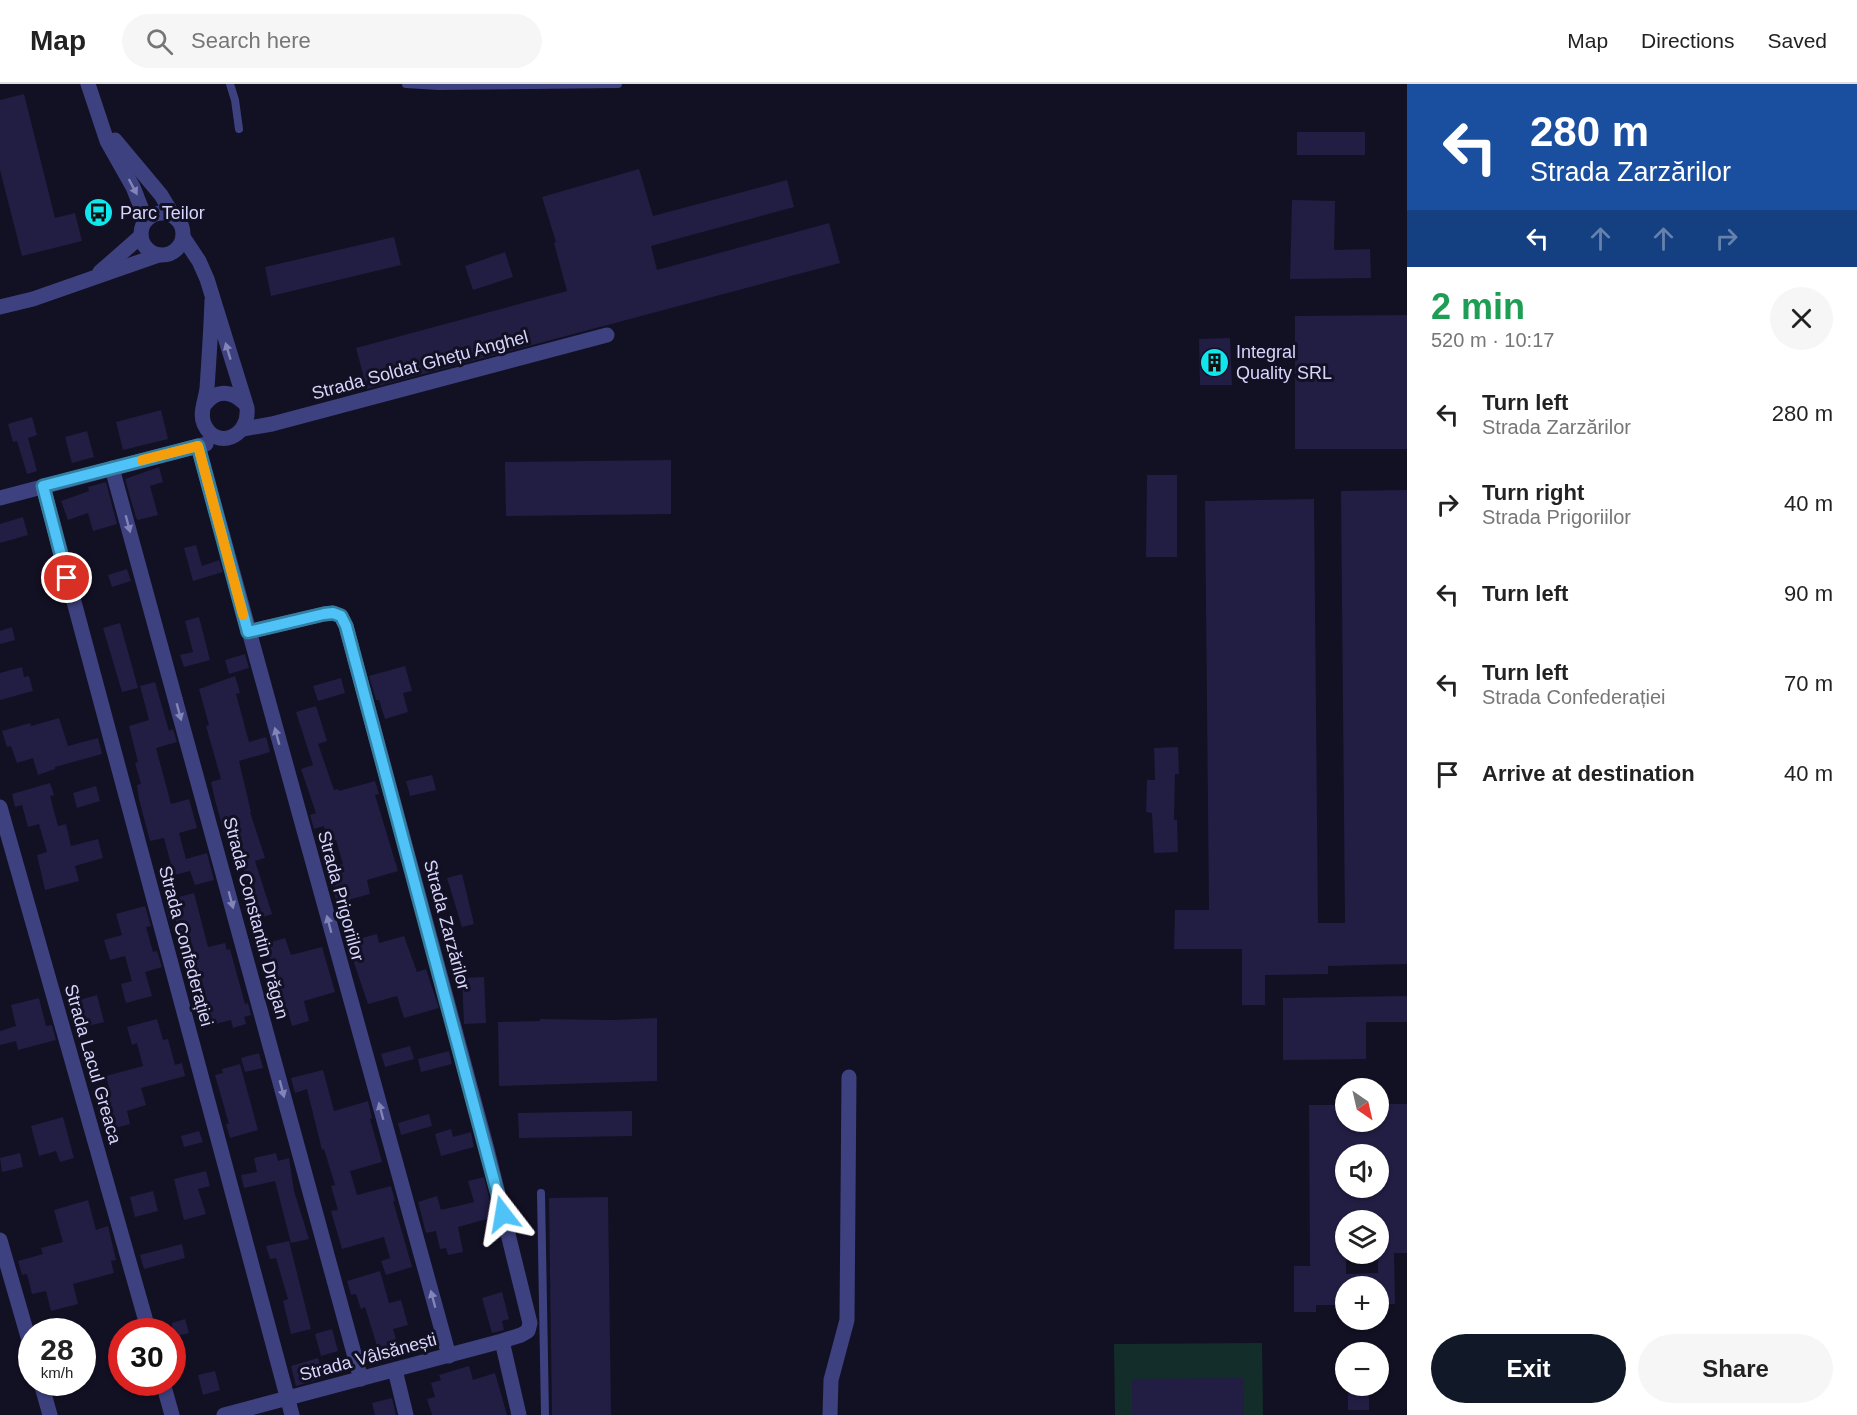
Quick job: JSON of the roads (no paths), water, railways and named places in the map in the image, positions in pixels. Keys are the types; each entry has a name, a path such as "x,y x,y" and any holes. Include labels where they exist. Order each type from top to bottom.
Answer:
{"street":[{"path":"88,84 112,151 138,197 146,220 141,236 93,278"},
{"path":"0,498 238,434 243,429 248,416 204,270 183,237 181,225 172,215 161,195 99,118"},
{"path":"146,220 159,213 172,215"},
{"path":"141,236 147,248 166,253 195,255"},
{"path":"0,307 166,253 178,248 183,237"},
{"path":"212,300 202,419 209,432 223,438"},
{"name":"Strada Soldat Ghețu Anghel","path":"243,429 272,424 607,335"},
{"path":"205,404 210,398 224,393 238,397 243,402"},
{"path":"198,446 205,426"},
{"name":"Strada Prigoriilor","path":"198,446 449,1356"},
{"name":"Strada Constantin Drăgan","path":"112,468 361,1379"},
{"name":"Strada Confederației","path":"43,486 292,1415"},
{"name":"Strada Zarzărilor","path":"248,632 333,613 341,616 346,626 487,1149 530,1323 524,1333"},
{"name":"Strada Lacul Greaca","path":"0,807 144,1318"},
{"path":"830,1415 831,1380 847,1320 849,1077"},
{"path":"0,1240 22,1318"},
{"name":"Strada Vâlsănești","path":"224,1415 449,1356 524,1333"},
{"path":"502,1341 519,1415"},
{"path":"395,1370 406,1415"},
{"path":"45,1396 50,1415"},
{"path":"167,1396 172,1415"}],"lane":[{"path":"230,84 236,100 239,129"},
{"path":"406,84 439,86 618,84"},
{"path":"541,1193 545,1415"},
{"path":"524,1333 544,1336"}],"place":[{"name":"Parc Teilor","path":"99,213"},
{"name":"Integral Quality SRL","path":"1215,362"}]}
